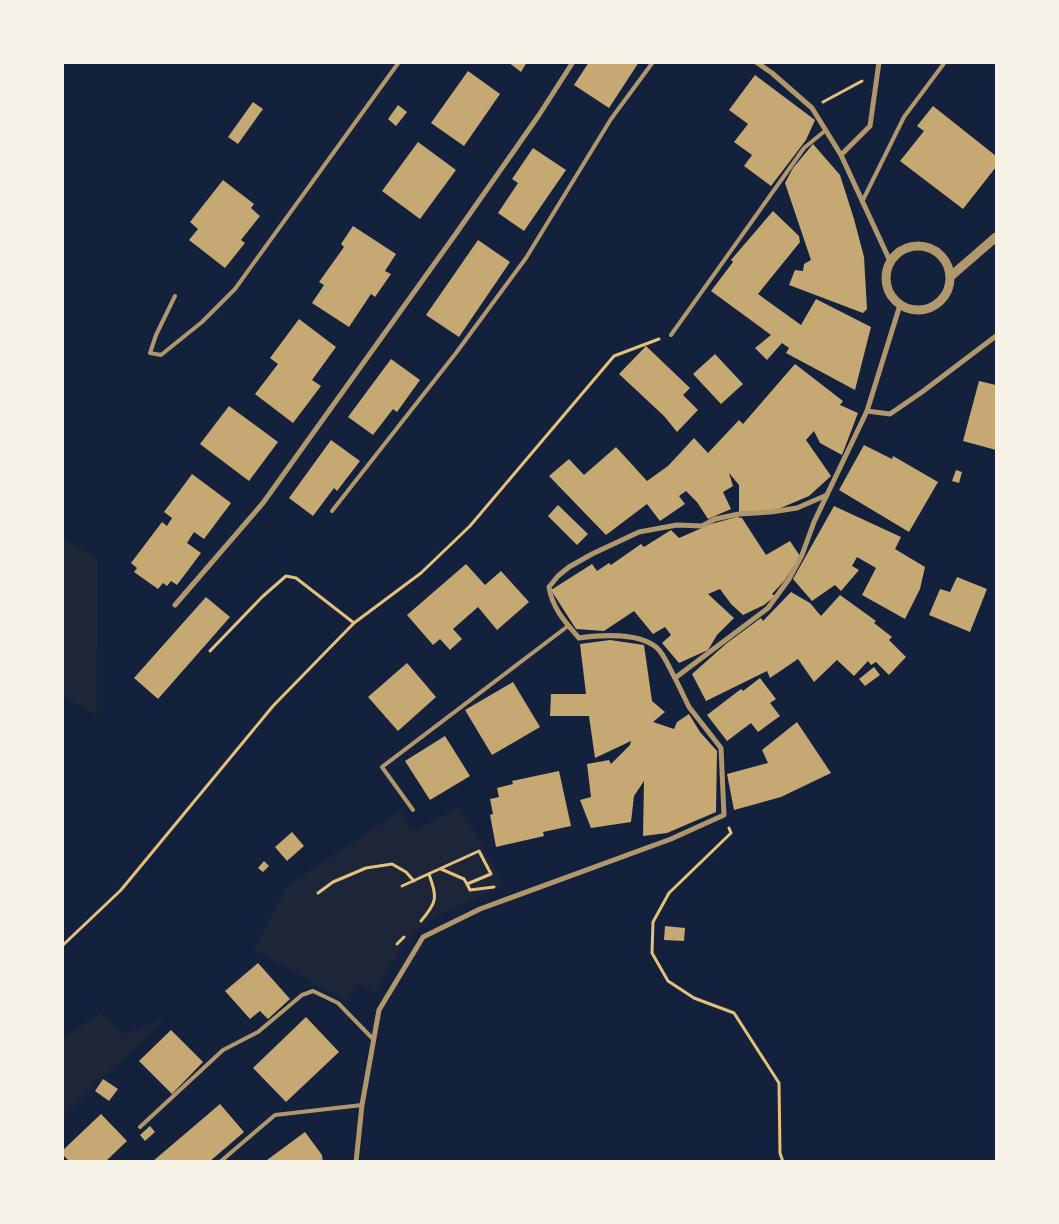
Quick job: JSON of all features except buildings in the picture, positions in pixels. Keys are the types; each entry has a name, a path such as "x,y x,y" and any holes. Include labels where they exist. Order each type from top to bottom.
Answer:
{"street":[{"path":"175,605 263,503 539,116 573,62"},
{"path":"756,62 787,85 812,108 841,155 890,261"},
{"path":"841,155 870,126 879,62"},
{"path":"951,276 996,237"},
{"path":"912,246 926,246 938,252 947,263 951,276 949,288 943,298 934,306 923,310 911,310 900,305 889,293 885,277 890,261 899,251 912,246"},
{"path":"675,678 768,608 789,579 802,555 814,522 867,411 900,305"},
{"path":"867,411 890,414 996,336"},
{"path":"356,1162 362,1106 379,1010 423,937 480,909 671,839 724,815 721,748 689,707 659,650 646,641 630,638 606,636 579,638 558,612 550,598 549,587 558,576 592,554 639,532 677,525 702,526 715,520 739,514 797,508 828,495"}],"lane":[{"path":"175,296 156,335 150,353 160,355 202,322 235,289 399,62"},
{"path":"332,511 456,353 526,258 611,119 653,62"},
{"path":"862,202 904,117 945,62"},
{"path":"671,335 804,148 826,130"},
{"path":"413,810 382,767 568,626"},
{"path":"140,1127 224,1050 258,1032 302,995 313,991 338,1002 374,1039"},
{"path":"220,1162 276,1115 362,1106"}],"path":[{"path":"812,108 878,72"},
{"path":"62,946 121,890 273,706 354,623 421,574 470,526 614,356 671,335"},
{"path":"210,651 262,597 286,576 296,578 354,623"},
{"path":"724,815 731,833 669,893 653,922 652,954 668,981 694,998 734,1013 779,1083 780,1153 783,1162"},
{"path":"402,886 479,851 491,874 467,884"},
{"path":"318,893 333,882 366,868 392,864 406,872 414,881"},
{"path":"441,869 464,879 470,890 496,886 502,901"},
{"path":"415,927 433,907 436,894 429,874"},
{"path":"397,944 409,933"}],"shaded area":[{"path":"63,539 98,559 97,715 63,697"},
{"path":"460,807 504,885 426,921 402,946 375,993 356,984 346,1001 254,950 287,886 400,811 412,832"},
{"path":"101,1013 124,1034 165,1019 63,1116 63,1037"}]}
